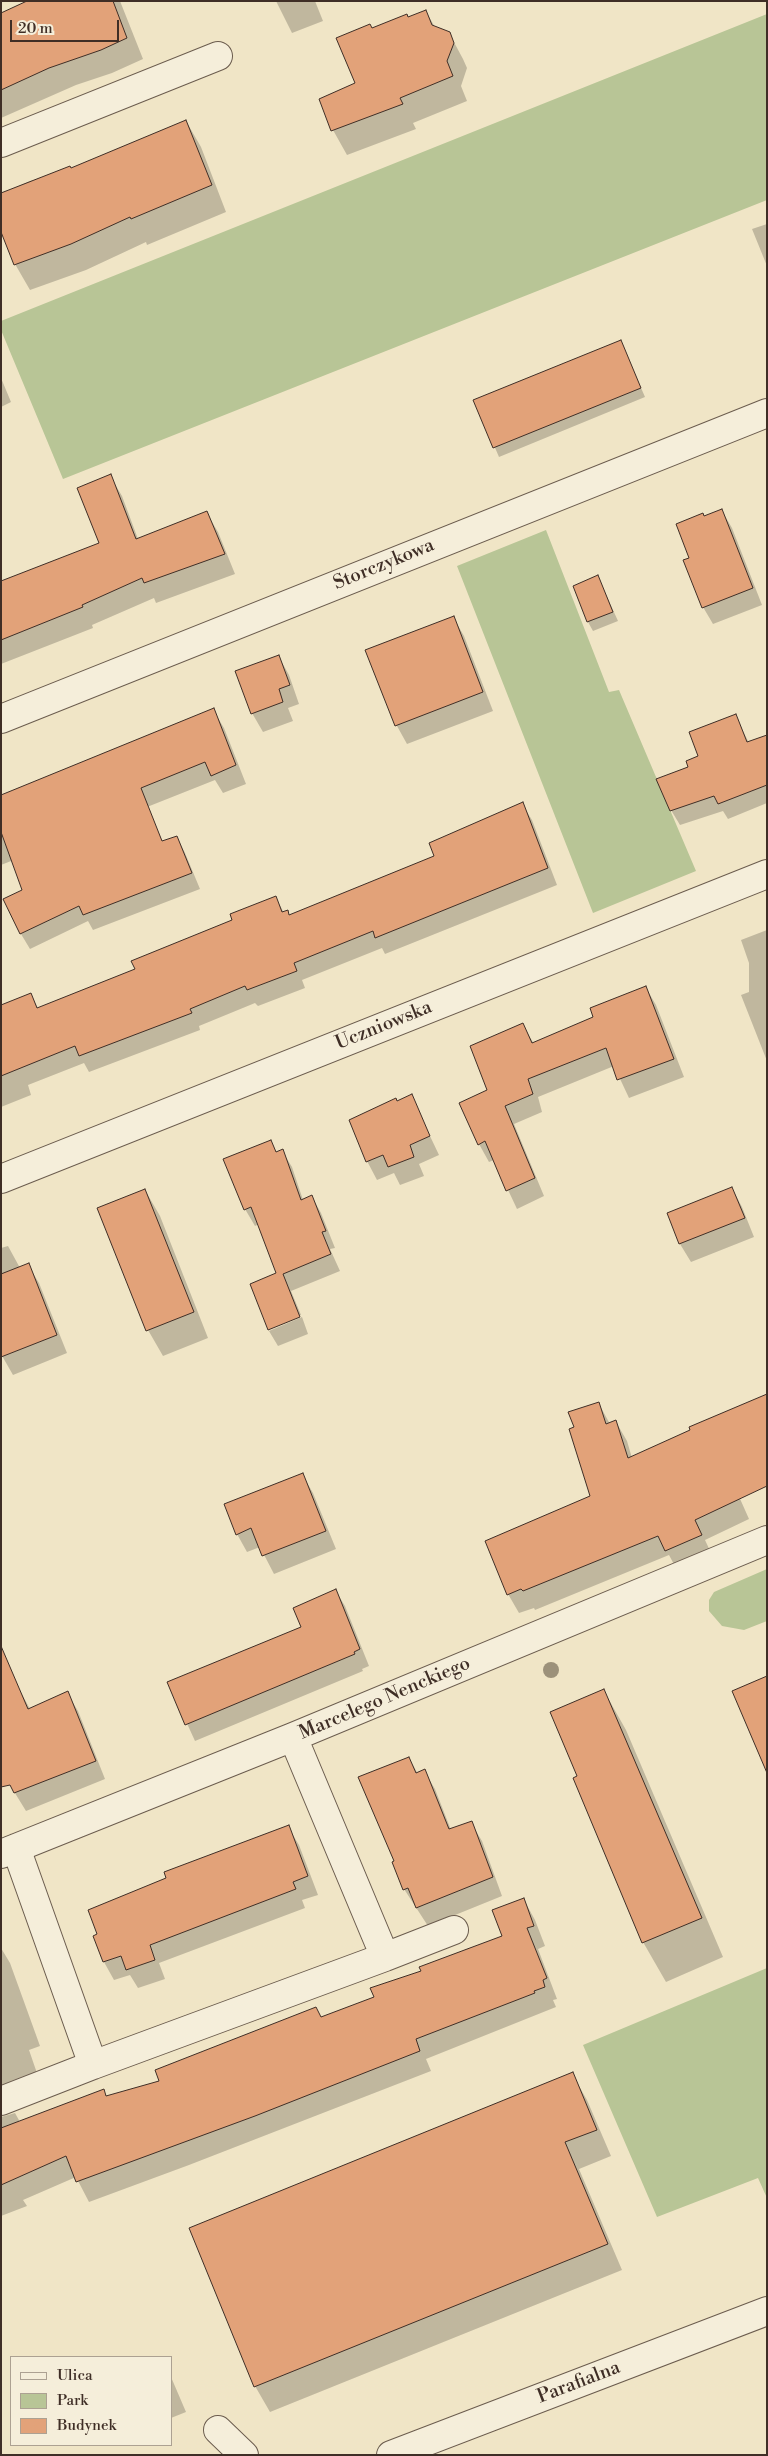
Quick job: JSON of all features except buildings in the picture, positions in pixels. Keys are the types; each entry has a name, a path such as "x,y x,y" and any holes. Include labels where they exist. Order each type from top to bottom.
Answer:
{"street":[{"path":"1,143 218,56"},
{"name":"Storczykowa","path":"1,720 767,413"},
{"name":"Uczniowska","path":"1,1178 767,874"},
{"name":"Marcelego Nenckiego","path":"8,1851 293,1737 767,1540"},
{"path":"293,1737 385,1957"},
{"path":"8,1851 93,2065"},
{"path":"1,2101 454,1930"},
{"name":"Parafialna","path":"391,2455 767,2311"},
{"path":"218,2430 244,2455"}],"green space":[{"path":"767,14 767,200 63,479 1,330 1,321"},
{"path":"546,530 609,692 619,690 696,871 593,913 457,566"},
{"path":"767,1569 767,1621 744,1630 722,1626 709,1611 709,1600 714,1592"},
{"path":"767,1968 767,2198 758,2178 657,2217 583,2045"}]}
